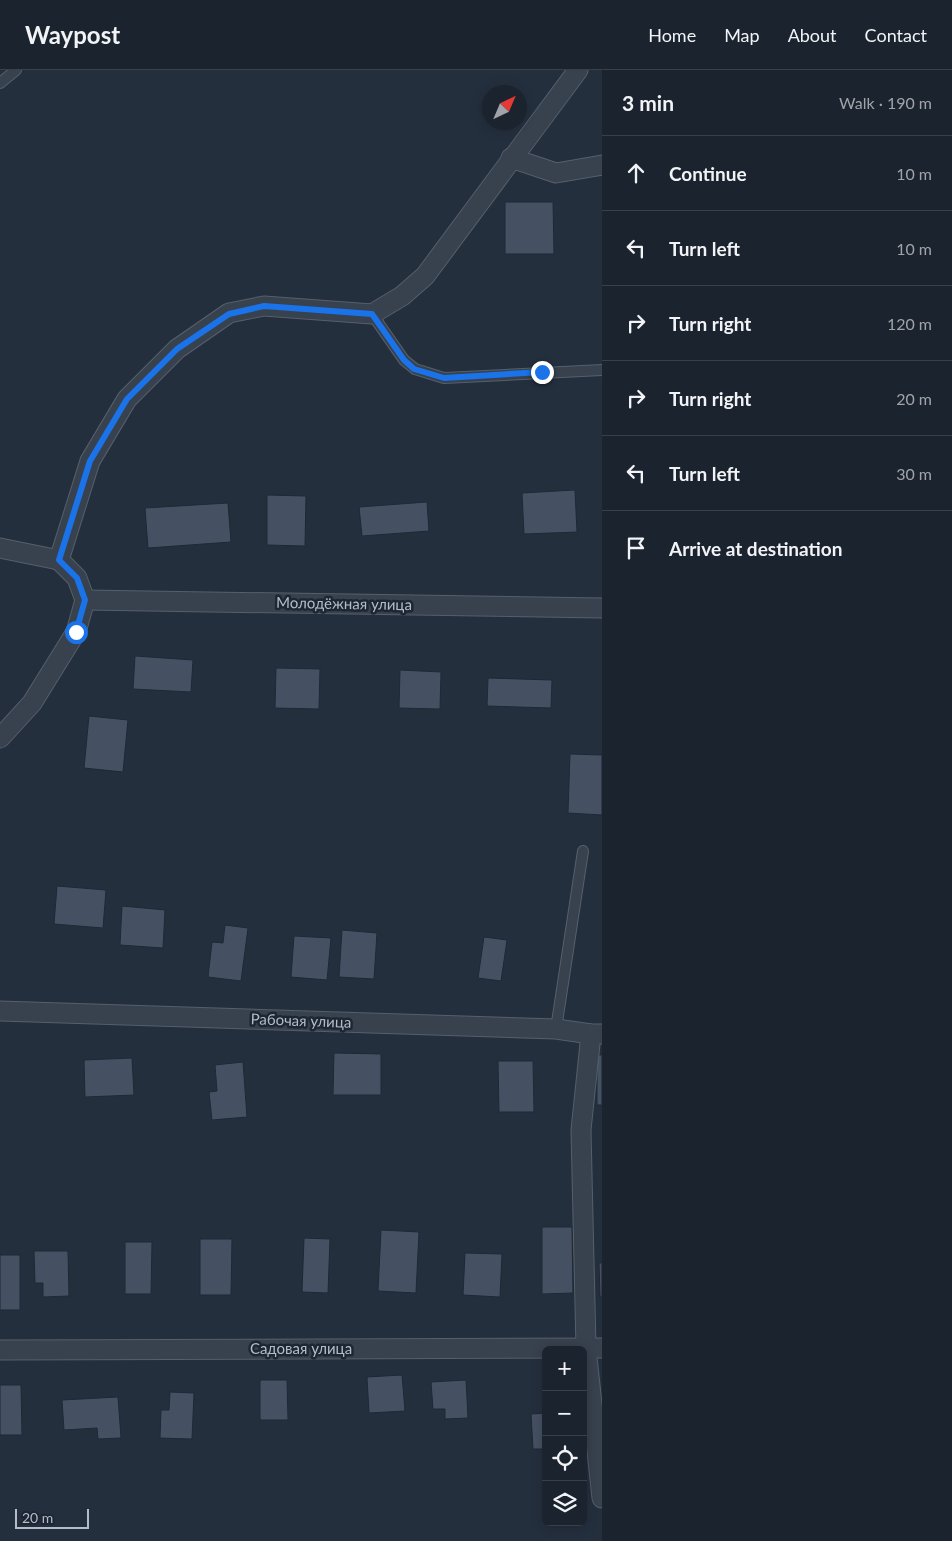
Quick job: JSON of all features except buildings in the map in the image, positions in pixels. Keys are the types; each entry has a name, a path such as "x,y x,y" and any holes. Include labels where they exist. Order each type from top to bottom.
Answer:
{"street":[{"path":"59,560 90,461 127,399 177,349 229,314 264,306 372,314 402,296 425,276 578,70"},
{"path":"511,158 556,173 602,165"},
{"path":"0,548 59,560 77,578 85,600 76,632 32,703 0,738"},
{"name":"Молодёжная улица","path":"85,600 602,608"},
{"path":"0,995 19,1012"},
{"name":"Рабочая улица","path":"0,1011 556,1029 597,1034"},
{"path":"597,1034 581,1130 602,1498"},
{"name":"Садовая улица","path":"0,1350 594,1348"}],"lane":[{"path":"0,83 16,70"},
{"path":"372,314 404,360 414,369 444,378 602,370"},
{"path":"556,1029 583,851"}],"route":[{"path":"76,632 85,600 77,578 59,560 90,461 127,399 177,349 229,314 264,306 372,314 404,360 414,369 444,378 542,372"}]}
